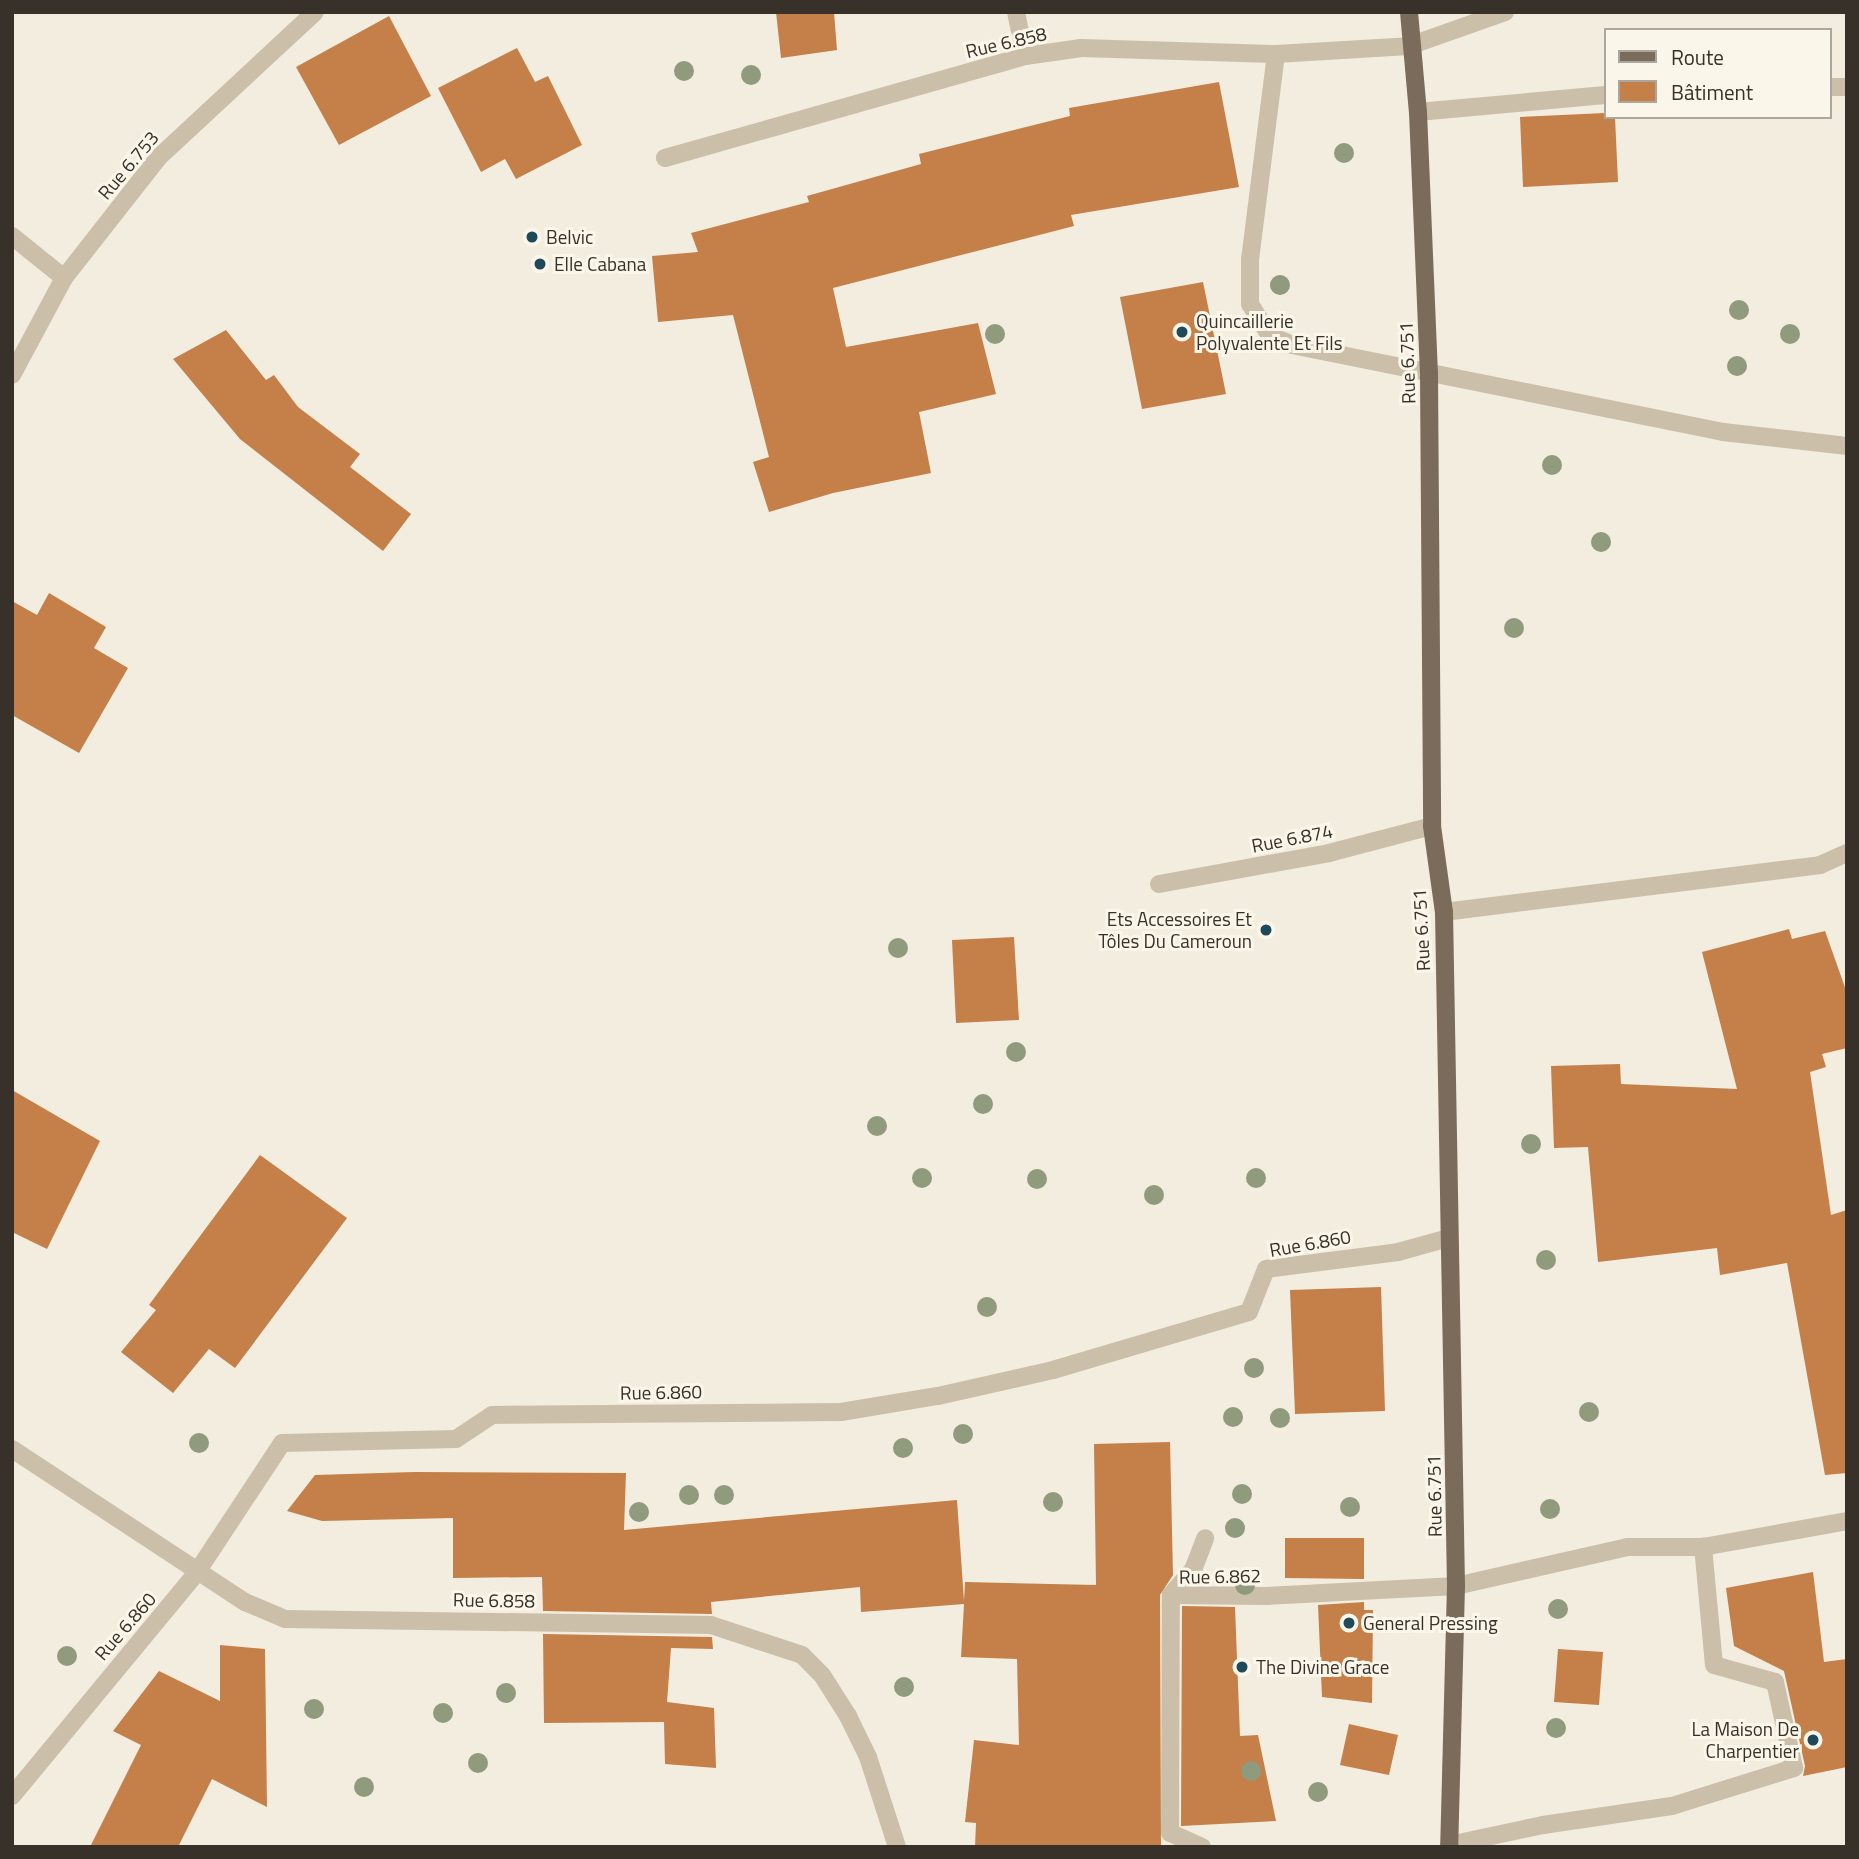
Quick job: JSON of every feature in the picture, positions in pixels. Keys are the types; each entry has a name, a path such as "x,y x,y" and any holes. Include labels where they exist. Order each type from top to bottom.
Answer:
{"main road":[{"name":"Rue 6.751","path":"1409,12 1409,46 1418,113 1430,373 1432,825 1444,912 1456,1586 1449,1846"}],"street":[{"name":"Rue 6.753","path":"12,375 64,278 158,158 315,12"},
{"path":"1016,12 1025,56"},
{"name":"Rue 6.858","path":"665,158 1025,56 1081,48 1276,54 1409,46 1505,12"},
{"path":"1276,54 1250,259 1250,304 1269,335 1292,345 1723,432 1847,446"},
{"path":"1418,113 1604,95"},
{"path":"12,236 64,278"},
{"name":"Rue 6.874","path":"1159,884 1329,853 1432,825"},
{"path":"1444,912 1819,865 1845,857"},
{"name":"Rue 6.860","path":"12,1796 197,1572 282,1443 456,1439 492,1415 841,1412 937,1396 1053,1370 1249,1312 1266,1269 1398,1252 1449,1238"},
{"name":"Rue 6.858","path":"12,1449 197,1572 264,1613 285,1619 711,1625 757,1637 802,1655 822,1675 867,1757 897,1847"},
{"name":"Rue 6.862","path":"1170,1832 1171,1595 1267,1596 1456,1586 1627,1548 1703,1546 1847,1521"},
{"path":"1171,1595 1193,1570 1205,1538"},
{"path":"1449,1846 1543,1825 1672,1806 1794,1768 1775,1682 1714,1665 1703,1546"},
{"path":"1170,1832 1187,1847"},
{"path":"1170,1832 1202,1847"}],"building":[{"path":"776,12 834,12 837,50 781,58"},
{"path":"389,16 431,96 339,145 296,67"},
{"path":"517,48 535,82 548,76 582,145 516,179 505,159 481,172 438,88"},
{"path":"1219,82 1239,187 1071,215 1074,226 833,288 846,347 978,323 996,394 919,412 931,473 833,493 769,512 753,462 769,457 733,315 658,322 652,256 698,252 691,233 809,202 807,196 921,164 919,154 1070,116 1069,108"},
{"path":"1604,113 1604,119 1615,119 1618,182 1523,187 1520,117"},
{"path":"1203,282 1226,394 1142,409 1120,297"},
{"path":"226,330 266,380 274,375 298,407 360,454 350,467 411,514 383,551 240,439 173,359"},
{"path":"49,593 106,627 94,648 128,668 79,753 12,715 12,601 37,615"},
{"path":"1789,929 1792,939 1825,931 1847,993 1847,1048 1822,1054 1826,1067 1810,1072 1831,1215 1847,1210 1847,1473 1825,1475 1787,1263 1720,1275 1717,1248 1598,1262 1588,1147 1554,1148 1551,1066 1620,1064 1621,1084 1737,1089 1702,952"},
{"path":"1014,937 1019,1020 956,1023 952,940"},
{"path":"12,1090 100,1141 47,1249 12,1232"},
{"path":"260,1155 347,1218 235,1368 209,1349 173,1393 121,1352 156,1310 149,1305"},
{"path":"1381,1287 1385,1411 1295,1414 1290,1290"},
{"path":"1170,1442 1173,1575 1160,1595 1161,1847 975,1847 976,1823 965,1822 974,1740 1019,1745 1017,1659 961,1657 964,1604 861,1612 860,1587 711,1602 712,1614 543,1611 542,1577 453,1578 453,1518 322,1521 287,1511 315,1475 414,1472 626,1473 624,1530 957,1500 964,1601 965,1582 1096,1585 1094,1444"},
{"path":"1285,1538 1364,1538 1364,1579 1285,1578"},
{"path":"1813,1572 1824,1662 1847,1659 1847,1767 1803,1776 1805,1766 1784,1671 1734,1646 1726,1588"},
{"path":"1364,1602 1364,1610 1373,1610 1372,1703 1322,1697 1318,1605"},
{"path":"1182,1606 1235,1607 1240,1736 1258,1735 1276,1821 1181,1826"},
{"path":"543,1634 712,1637 713,1649 671,1648 667,1702 714,1708 716,1768 665,1764 664,1722 544,1723"},
{"path":"220,1645 265,1649 267,1807 212,1779 178,1847 90,1847 141,1745 113,1731 159,1671 220,1701"},
{"path":"1558,1649 1603,1652 1599,1705 1554,1702"},
{"path":"1349,1724 1398,1735 1389,1775 1340,1765"}],"place":[{"name":"Belvic","path":"532,237"},
{"name":"Elle Cabana","path":"540,264"},
{"name":"Quincaillerie Polyvalente Et Fils","path":"1182,332"},
{"name":"Ets Accessoires Et Tôles Du Cameroun","path":"1266,930"},
{"name":"General Pressing","path":"1349,1623"},
{"name":"The Divine Grace","path":"1242,1667"},
{"name":"La Maison De Charpentier","path":"1813,1740"}]}
